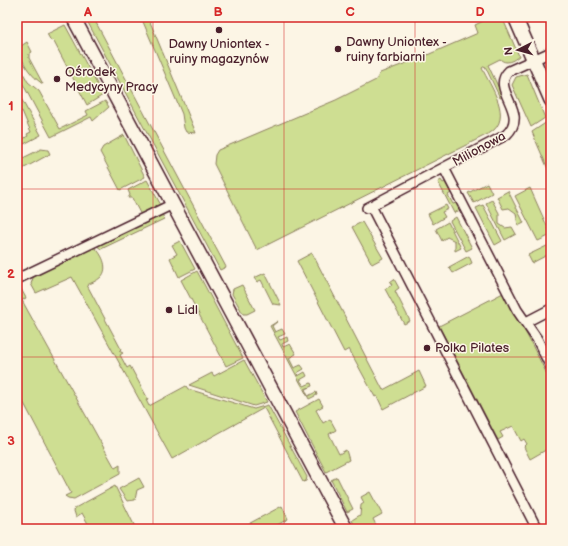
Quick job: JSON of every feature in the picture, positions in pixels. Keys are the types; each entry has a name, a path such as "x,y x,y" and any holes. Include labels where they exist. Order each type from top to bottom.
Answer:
{"street":[{"path":"73,17 346,529"},
{"path":"515,17 551,100"},
{"path":"534,60 551,52"},
{"name":"Milionowa","path":"534,60 509,71 503,78 503,87 514,114 514,124 509,133 488,146 368,208 537,529"},
{"path":"444,168 517,310 526,322 551,367"},
{"path":"17,279 173,204"},
{"path":"526,322 551,308"}],"green space":[{"path":"85,17 93,17 226,267 220,270"},
{"path":"141,17 148,17 196,133 186,132 184,128 182,114"},
{"path":"481,17 502,17 519,56 510,62 505,62 500,59 488,65 503,97 500,98 485,66 482,68 498,102 500,119 497,127 490,133 257,250 214,164 215,155 218,150 336,100 376,80 380,73 425,56 478,33 475,25 483,21"},
{"path":"65,25 103,95 87,105 53,40 51,41 47,34"},
{"path":"27,42 32,52 29,54 29,58 43,84 31,73 21,57 21,46"},
{"path":"17,62 28,82 39,91 60,129 88,115 86,111 105,101 109,107 93,121 91,117 51,137 17,73"},
{"path":"527,74 545,118 531,127 512,85 516,77"},
{"path":"17,91 41,135 24,144 21,140 28,136 27,134 31,132 22,111 17,113"},
{"path":"547,122 551,131 551,176 532,132"},
{"path":"124,135 145,177 120,190 100,152 103,147"},
{"path":"41,149 48,150 50,154 17,172 17,161"},
{"path":"147,180 162,207 142,217 132,198 128,198 130,195 128,190"},
{"path":"441,180 443,183 445,182 451,193 448,195 453,204 456,203 460,210 454,213 438,182"},
{"path":"487,183 492,193 474,203 468,193"},
{"path":"530,188 551,235 538,241 515,196"},
{"path":"508,191 524,223 518,226 516,213 509,208 503,209 497,197"},
{"path":"492,200 499,213 499,224 505,228 512,227 516,234 505,240 486,203"},
{"path":"446,205 448,209 442,212 445,217 433,224 428,214"},
{"path":"483,205 502,241 495,245 476,208"},
{"path":"162,213 164,219 101,249 96,245"},
{"path":"456,217 472,248 466,251 450,221"},
{"path":"362,222 383,258 372,264 352,227"},
{"path":"448,222 461,248 455,251 455,241 447,237 442,241 436,229"},
{"path":"180,241 195,269 179,277 170,258 177,254 172,245"},
{"path":"551,244 551,253 532,263 528,255"},
{"path":"93,246 99,252 105,265 105,269 101,277 87,285 121,349 119,351 123,353 120,355 127,368 130,366 148,399 146,400 149,406 186,386 188,389 254,409 268,405 307,477 306,481 303,482 264,408 172,459 72,277 36,293 31,284 34,275"},
{"path":"312,253 383,390 419,371 426,386 383,409 349,349 344,352 297,261"},
{"path":"469,256 472,263 453,273 449,267"},
{"path":"197,271 243,358 226,366 181,280"},
{"path":"265,273 281,305 273,304 261,280 257,282 254,278"},
{"path":"394,279 399,288 395,291 410,321 404,324 385,289 392,285 390,282"},
{"path":"242,285 255,310 247,314 243,314 232,294 233,289"},
{"path":"17,288 21,289 26,298 22,300 24,304 115,468 120,465 120,474 74,499 65,496 71,493 17,390"},
{"path":"505,292 551,382 551,447 530,459 524,447 527,444 524,439 521,441 513,426 500,432 503,437 498,440 439,326"},
{"path":"278,321 272,326 275,332 282,329 285,334 278,337 280,340 287,337 288,341 282,344 283,347 290,344 296,354 289,358 294,368 301,365 304,369 297,373 298,376 305,372 307,376 300,380 304,386 311,383 312,386 305,389 308,396 316,392 317,395 309,399 270,326"},
{"path":"244,360 267,402 254,406 189,385 212,373 214,376"},
{"path":"319,399 323,406 316,410 323,423 330,419 336,430 329,434 339,454 346,450 349,460 326,472 295,412"},
{"path":"337,477 353,509 347,512 331,480"},
{"path":"139,478 144,487 137,490 135,500 127,501 119,489"},
{"path":"115,486 136,529 91,529 82,513 76,517 74,511 75,508"},
{"path":"370,492 382,514 373,519 378,529 356,529 352,520 360,515 361,505 364,503 361,497"},
{"path":"282,506 288,519 270,529 239,529"}],"place":[{"name":"Dawny Uniontex - ruiny magazynów","path":"219,30"},
{"name":"Dawny Uniontex - ruiny farbiarni","path":"338,49"},
{"name":"Ośrodek Medycyny Pracy","path":"57,79"},
{"name":"Lidl","path":"169,310"},
{"name":"Polka Pilates","path":"427,348"}]}
